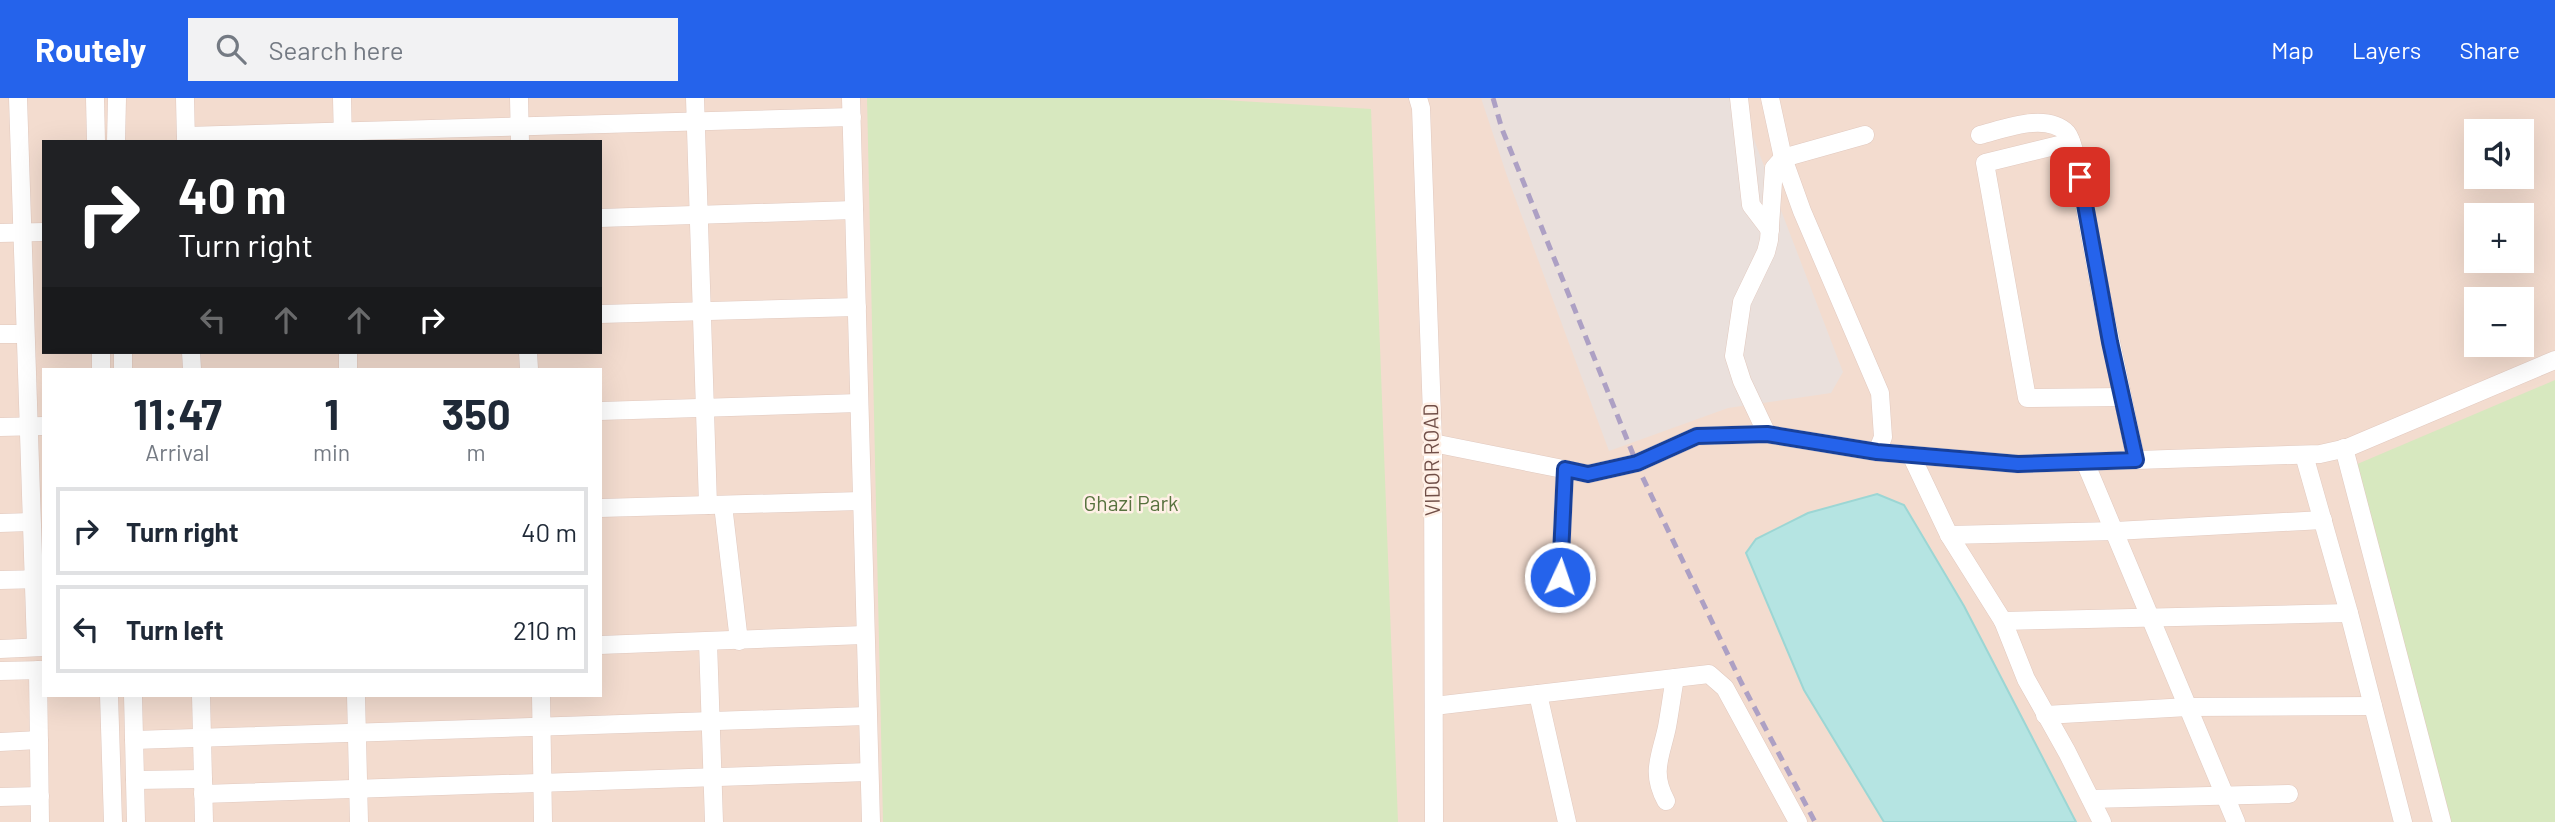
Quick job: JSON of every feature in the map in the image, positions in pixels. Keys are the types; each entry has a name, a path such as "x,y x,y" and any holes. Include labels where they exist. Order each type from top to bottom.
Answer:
{"street":[{"path":"0,649 40,647 39,579 31,522 36,426 26,334 18,98"},
{"path":"95,98 96,140"},
{"path":"116,140 117,98"},
{"path":"185,98 186,139 519,134 696,122 852,117"},
{"path":"342,98 343,137"},
{"path":"519,98 519,134"},
{"path":"695,98 705,408 715,505 739,640"},
{"path":"851,98 871,822"},
{"name":"VIDOR ROAD","path":"1418,98 1421,108 1433,443 1434,822"},
{"path":"1739,98 1751,205 1770,230"},
{"path":"1770,98 1783,158 1802,211 1880,393 1883,437 1877,452"},
{"path":"1980,135 2015,126 2046,123 2059,127 2069,135 2136,460"},
{"path":"1767,434 1742,381 1734,356 1742,302 1766,252 1774,168 1783,158 1865,135"},
{"path":"2071,142 1985,163 2027,398 2122,397"},
{"path":"602,218 854,210"},
{"path":"0,233 42,232"},
{"path":"602,314 857,307"},
{"path":"0,334 26,334"},
{"path":"1433,443 1588,474 1637,463 1697,436 1767,434 1877,452 2018,464 2304,455 2344,449 2555,360"},
{"path":"602,411 859,403"},
{"path":"0,427 36,426"},
{"path":"2344,449 2442,822"},
{"path":"1911,455 1949,535 2003,621 2026,679 2102,822"},
{"path":"2304,455 2349,613 2403,822"},
{"path":"2085,462 2236,822"},
{"path":"1560,577 1565,469"},
{"path":"602,508 861,501"},
{"path":"1949,535 2115,531 2323,520"},
{"path":"0,523 31,522"},
{"path":"0,580 39,579"},
{"path":"2003,621 2349,613"},
{"path":"602,645 864,635"},
{"path":"708,642 714,822"},
{"path":"0,671 41,670 40,822"},
{"path":"1434,706 1709,674 1725,688 1798,822"},
{"path":"1666,801 1660,789 1657,761 1667,729 1675,678"},
{"path":"1538,694 1567,822"},
{"path":"110,697 113,822"},
{"path":"134,697 136,822"},
{"path":"201,697 204,822"},
{"path":"356,697 359,822"},
{"path":"541,697 543,822"},
{"path":"2045,715 2188,707 2373,706"},
{"path":"134,740 867,716"},
{"path":"0,742 39,740"},
{"path":"135,780 203,787 358,789 869,772"},
{"path":"2091,799 2289,794"},
{"path":"0,797 40,796"}],"shaded area":[{"path":"0,98 2555,98 2555,822 0,822"},
{"path":"1481,98 1738,98 1843,372 1831,393 1728,408 1609,451 1507,176"}],"green space":[{"name":"Ghazi Park","path":"867,98 1193,98 1371,109 1398,822 883,822"},
{"path":"2555,380 2555,822 2450,822 2355,465"}],"water":[{"path":"1877,494 1904,505 1964,606 2076,822 1884,822 1804,690 1746,553 1756,539 1808,513"}],"railway":[{"path":"1493,98 1502,129 1641,474 1741,682 1815,822"}],"route":[{"path":"1560,577 1565,469 1588,474 1637,463 1697,436 1767,434 1877,452 2018,464 2136,460 2110,342 2080,177"}]}
